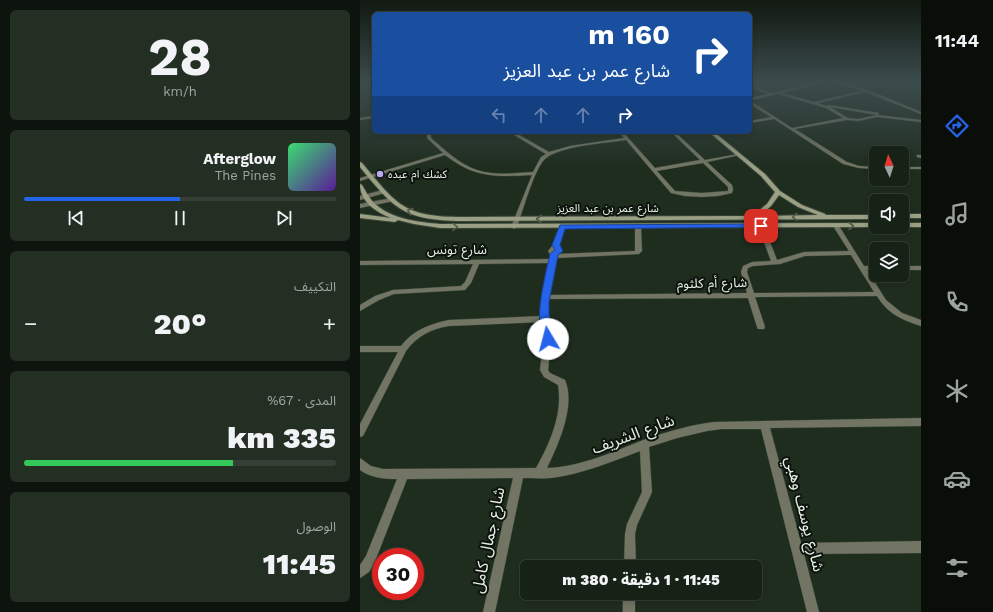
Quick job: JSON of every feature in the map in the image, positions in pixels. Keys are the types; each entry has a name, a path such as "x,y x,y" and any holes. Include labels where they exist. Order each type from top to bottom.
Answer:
{"street":[{"path":"761,111 845,163 858,167 869,168"},
{"path":"834,111 848,119"},
{"path":"855,111 921,121"},
{"path":"360,119 372,117"},
{"path":"791,129 848,119 890,117"},
{"path":"752,122 773,118"},
{"path":"819,119 826,123"},
{"path":"430,134 428,137 446,153 466,167 482,173 536,173"},
{"path":"514,134 549,154"},
{"path":"623,134 671,191 676,193 723,194 730,192 731,187 675,134"},
{"path":"713,134 767,179 778,192 800,206 828,217"},
{"path":"514,227 541,161 549,154 561,150 627,139"},
{"path":"360,180 446,153"},
{"path":"654,170 738,155"},
{"name":"شارع عمر بن عبد العزيز","path":"360,164 383,192 401,207 431,217 451,219 517,219 869,216"},
{"path":"909,168 921,168"},
{"name":"شارع عمر بن عبد العزيز","path":"360,186 363,197 384,212 411,222 440,226 562,227 869,225"},
{"path":"363,197 383,192"},
{"path":"753,218 769,205 778,192"},
{"path":"360,206 392,200"},
{"path":"360,216 411,222"},
{"path":"909,216 921,216"},
{"path":"909,225 921,225"},
{"name":"شارع تونس","path":"360,263 477,261 637,254 639,251 638,226"},
{"path":"761,226 775,262"},
{"path":"836,226 878,294 894,312 908,319 921,323"},
{"path":"538,474 548,456 558,431 563,397 562,383 547,375 544,370 548,334 545,319 546,297 554,257 559,251 556,246 562,227"},
{"path":"761,327 744,272 745,267 752,264 775,262 804,254 853,253"},
{"path":"360,308 374,299 393,292 463,288 468,284 477,261"},
{"path":"862,268 869,268"},
{"path":"909,268 921,268"},
{"name":"شارع أم كلثوم","path":"546,297 878,294"},
{"path":"360,433 403,348 418,333 441,325 463,322 545,319"},
{"path":"360,349 403,348"},
{"name":"شارع الشريف","path":"360,463 374,472 404,474 538,474 561,472 584,467 673,434 708,426 921,422"},
{"name":"شارع يوسف وهبي","path":"765,425 813,612"},
{"path":"630,560 630,534 632,524 647,492 644,445"},
{"path":"360,572 365,568 370,560 404,474"},
{"name":"شارع جمال كامل","path":"490,612 519,475"},
{"path":"797,549 921,547"},
{"path":"629,600 629,612"}],"place":[{"name":"كشك ام عبده","path":"380,174"}],"route":[{"path":"548,339 544,314 545,302 554,254 559,251 558,246 556,245 562,227 761,226"}]}
